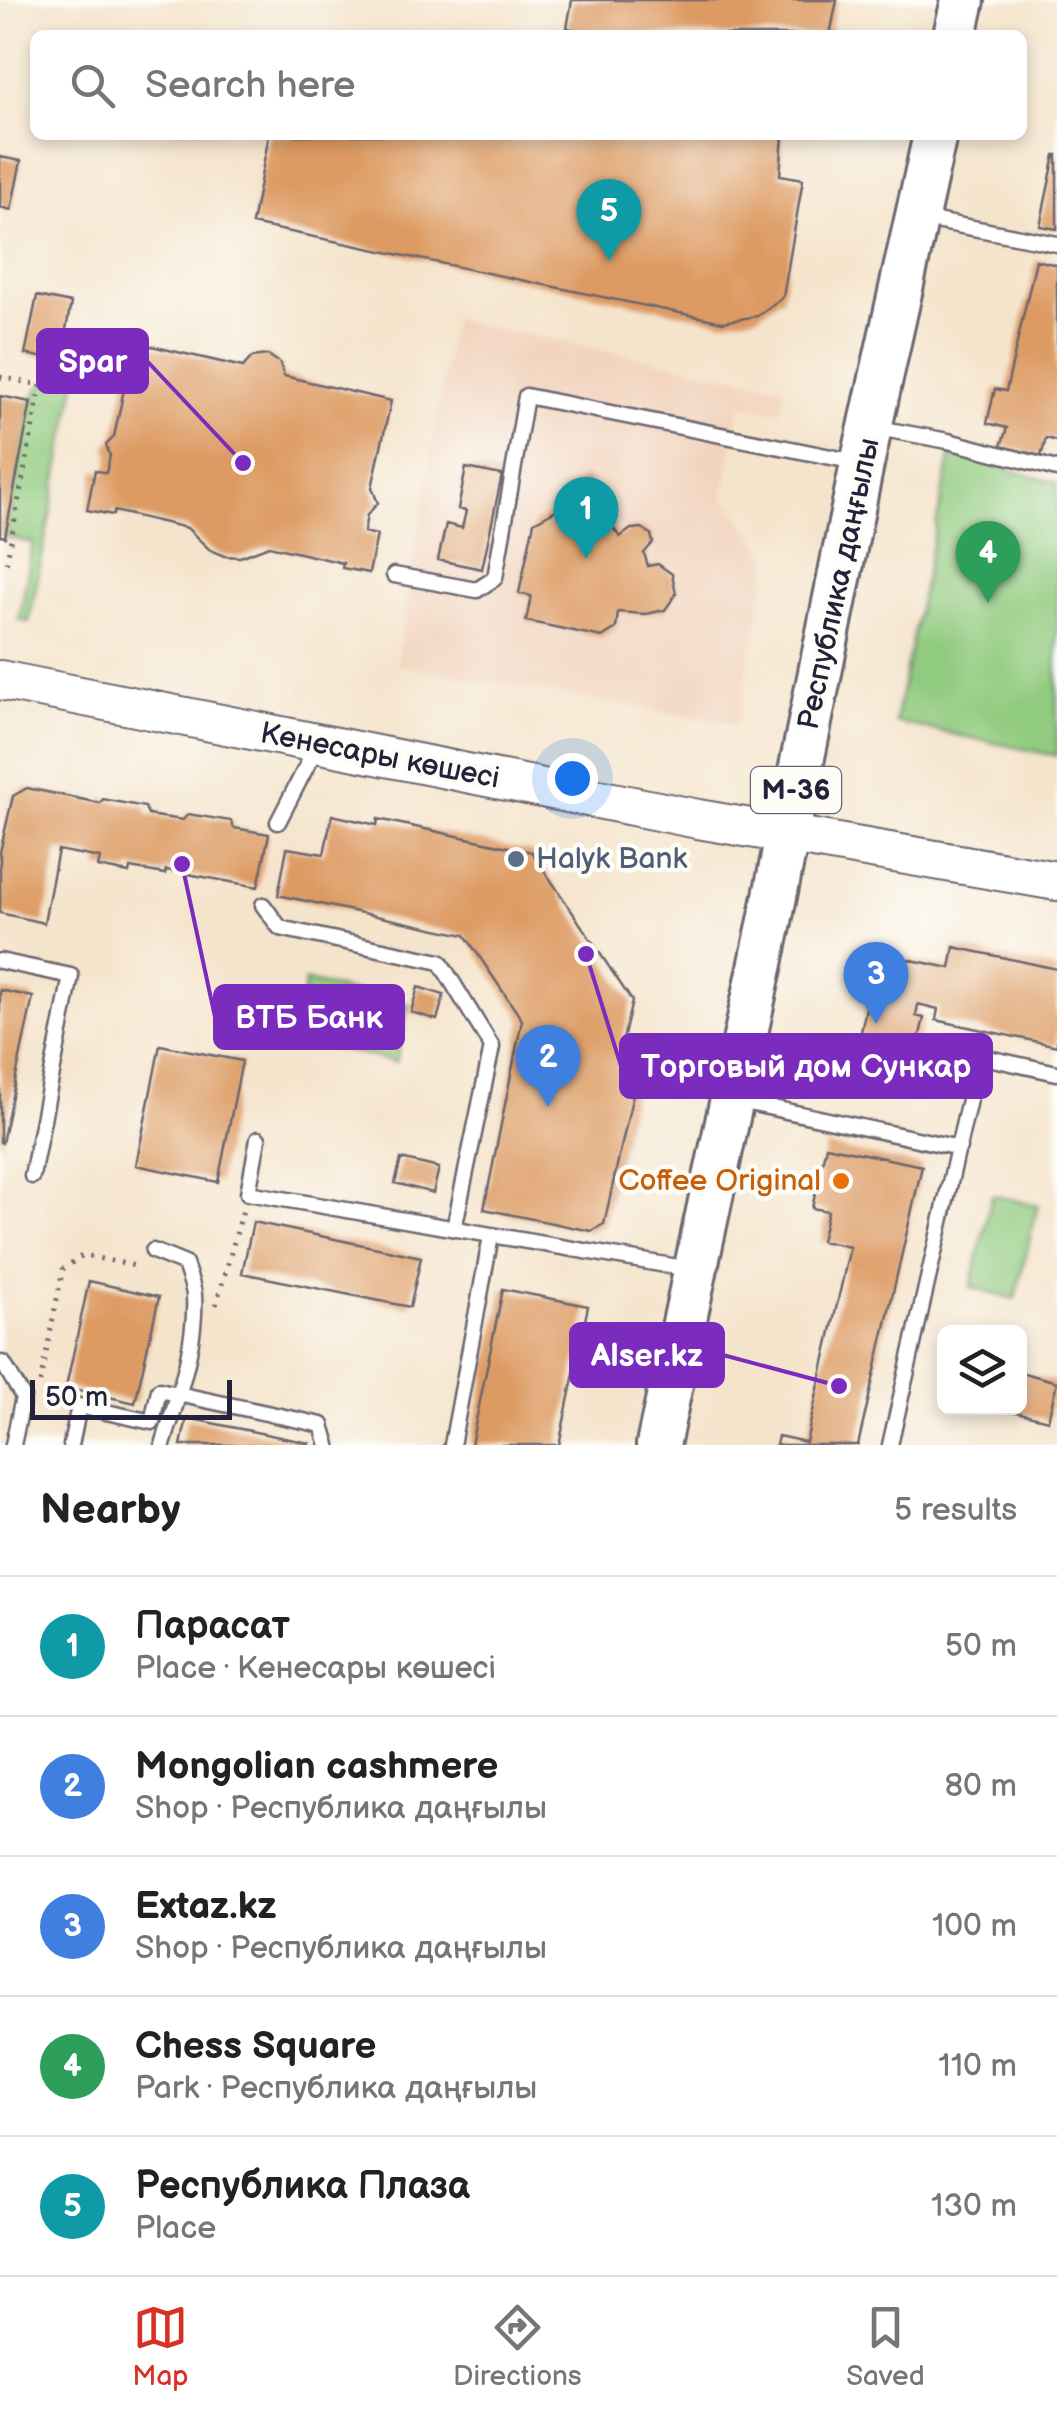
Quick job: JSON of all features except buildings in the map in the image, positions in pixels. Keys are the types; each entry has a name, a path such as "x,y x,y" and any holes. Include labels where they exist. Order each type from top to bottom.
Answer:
{"main road":[{"path":"957,30 963,0"},
{"name":"Республика даңғылы","path":"658,1445 866,445 934,140"},
{"name":"Кенесары көшесі","path":"0,680 698,820 1057,881"}],"lane":[{"path":"918,218 1057,244"},
{"path":"394,574 477,590 495,578 526,396 866,445 948,441 1057,469"},
{"path":"278,822 318,743"},
{"path":"263,906 280,928 440,962 492,1047 454,1229"},
{"path":"0,961 71,976 32,1176"},
{"path":"890,1445 979,1056 1057,1073"},
{"path":"732,1099 959,1148"},
{"path":"258,1140 248,1193 695,1270"},
{"path":"452,1445 491,1236"},
{"path":"153,1251 185,1264 194,1292 179,1394 163,1445"},
{"path":"3,1363 23,1397 13,1445"},
{"path":"71,1445 79,1406 152,1422 159,1390 322,1426 328,1445"}],"path":[{"path":"0,377 40,385 5,570"},
{"path":"211,1322 248,1193"},
{"path":"38,1395 63,1270 83,1255 143,1268"}],"shaded area":[{"path":"452,319 785,387 780,412 741,405 724,497 770,557 737,725 397,665"}],"green space":[{"path":"77,379 29,622 19,620 33,543 5,537 31,402 41,385"},
{"path":"951,453 1057,483 1057,756 895,722"},
{"path":"306,981 409,1004 396,1062 293,1039"},
{"path":"992,1195 1038,1205 1015,1299 971,1287"}],"place":[{"name":"Республика Плаза","path":"609,261"},
{"name":"Spar","path":"243,463"},
{"name":"Парасат","path":"586,559"},
{"name":"Chess Square","path":"988,603"},
{"name":"Halyk Bank","path":"516,859"},
{"name":"ВТБ Банк","path":"182,864"},
{"name":"Торговый дом Сункар","path":"586,954"},
{"name":"Extaz.kz","path":"876,1024"},
{"name":"Mongolian cashmere","path":"548,1107"},
{"name":"Coffee Original","path":"841,1181"},
{"name":"Alser.kz","path":"839,1386"}]}
